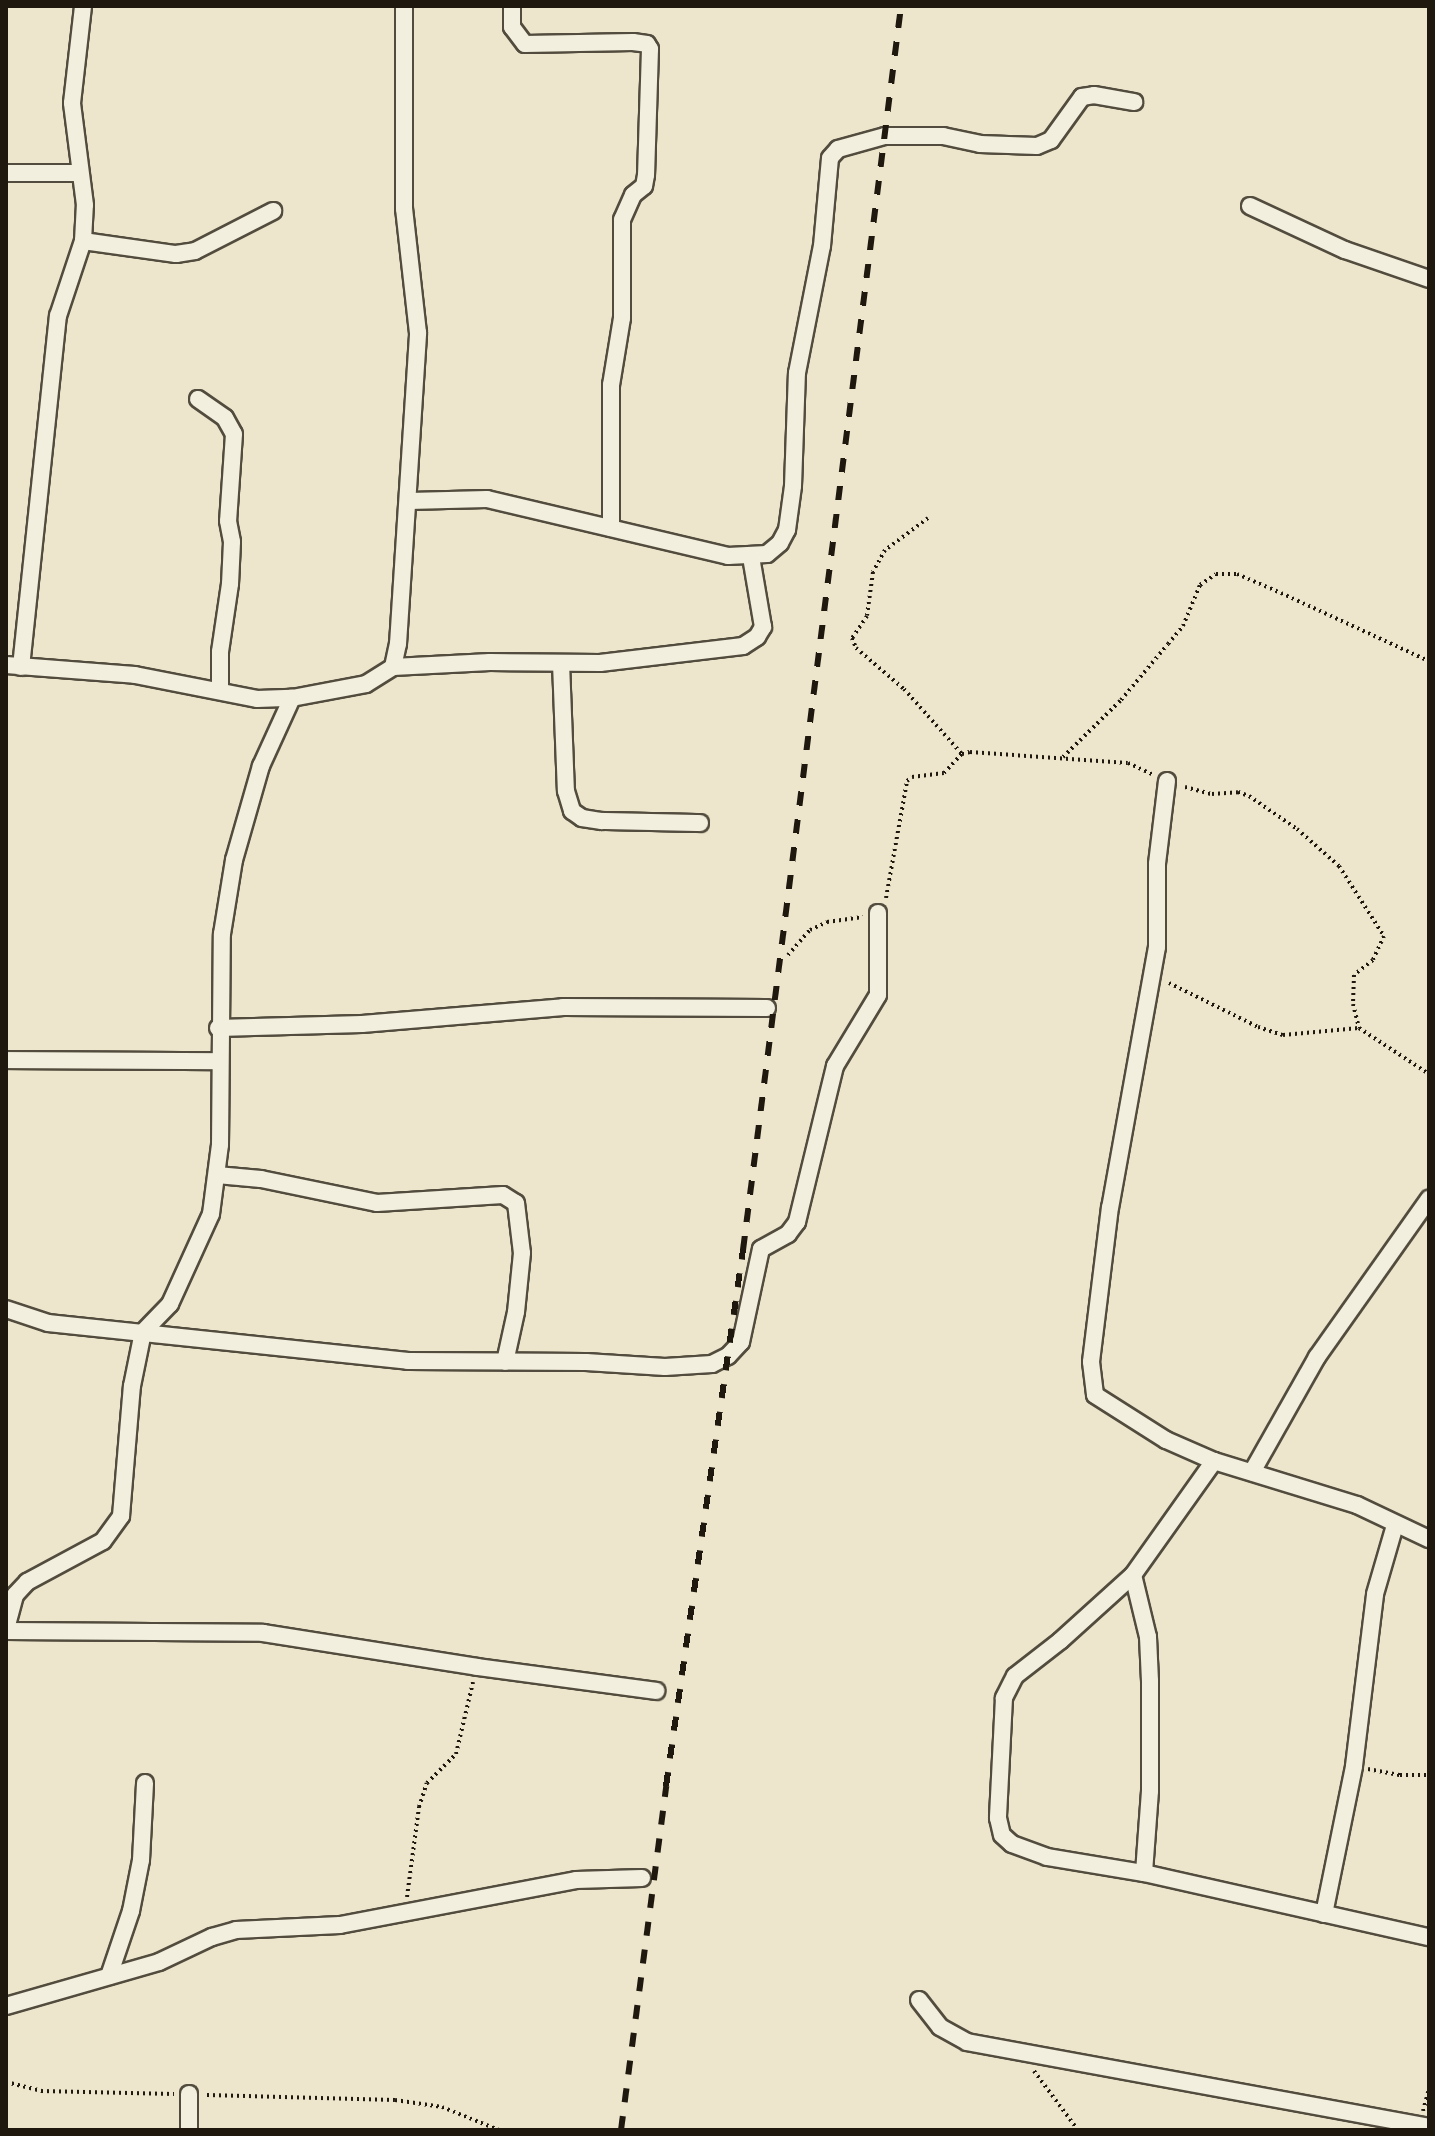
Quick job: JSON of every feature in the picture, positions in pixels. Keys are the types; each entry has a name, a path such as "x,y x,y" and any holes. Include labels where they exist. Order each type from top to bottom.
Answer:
{"street":[{"path":"83,6 72,103 80,173 83,241 58,316 14,666 135,675 257,699 292,698 366,684 393,667 463,662 615,662 743,646 757,637 763,627 751,557"},
{"path":"393,667 398,644 409,501 418,333 404,209 404,6"},
{"path":"512,6 512,27 525,44 633,42 647,44 650,49 646,175 644,186 633,195 622,220 622,318 611,385 611,528"},
{"path":"409,501 487,499 728,556 767,554 780,543 787,530 793,486 797,373 822,246 830,158 838,149 885,136 943,136 980,144 1037,146 1051,140 1082,97 1094,95 1134,102"},
{"path":"6,173 80,173"},
{"path":"1250,206 1345,250 1429,279"},
{"path":"83,241 176,254 195,251 273,211"},
{"path":"198,399 225,418 234,434 228,521 230,584 220,652 220,690"},
{"path":"561,663 566,791 572,811 582,818 602,821 700,823"},
{"path":"292,698 261,766 234,860 222,934 217,1175 211,1214 194,1258 170,1304 143,1332 132,1386 131,1429 121,1516 103,1541 27,1582 15,1595 6,1630 263,1633 656,1691"},
{"path":"1167,781 1157,864 1159,921 1110,1207 1091,1380 1095,1395 1166,1440 1214,1461 1357,1505 1429,1539"},
{"path":"6,1309 48,1323 408,1361 665,1367 712,1364 728,1356 741,1342 756,1258 761,1249 788,1234 797,1222 835,1066 878,995 878,913"},
{"path":"218,1028 362,1024 563,1007 767,1008"},
{"path":"6,1060 220,1061"},
{"path":"217,1175 261,1179 377,1203 503,1195 516,1203 522,1253 516,1312 505,1362"},
{"path":"1252,1472 1317,1357 1429,1199"},
{"path":"1214,1461 1133,1575 1060,1641 1015,1676 1004,1698 998,1818 1002,1835 1012,1844 1047,1857 1144,1873 1429,1937"},
{"path":"1324,1914 1354,1766 1375,1594 1395,1525"},
{"path":"1133,1575 1148,1637 1150,1681 1150,1791 1144,1873"},
{"path":"109,1976 131,1911 141,1860 145,1783"},
{"path":"6,2006 159,1962 212,1937 236,1930 340,1925 576,1880 642,1878"},
{"path":"919,2000 940,2027 967,2042 1429,2127"},
{"path":"189,2094 189,2130"}],"path":[{"path":"928,518 885,550 873,572 867,616 852,638 856,648 904,689 962,754 1063,757 1128,763 1167,781 1212,794 1238,792 1249,796 1297,829 1346,874 1384,936 1373,960 1354,975 1353,1004 1359,1028"},
{"path":"1063,757 1121,700 1168,644 1183,626 1200,585 1216,574 1237,574 1429,661"},
{"path":"788,955 810,930 827,922 878,913 884,904 890,879 907,781 912,777 944,773 962,754"},
{"path":"1151,978 1172,984 1258,1027 1283,1035 1359,1028 1429,1074"},
{"path":"404,1911 419,1807 427,1783 456,1754 477,1667"},
{"path":"1354,1766 1400,1775 1429,1775"},
{"path":"1021,2054 1078,2130"},
{"path":"6,2082 41,2091 78,2094 395,2100 442,2107 499,2130"}],"railway":[{"path":"621,2130 666,1786 743,1250 901,6"}]}
